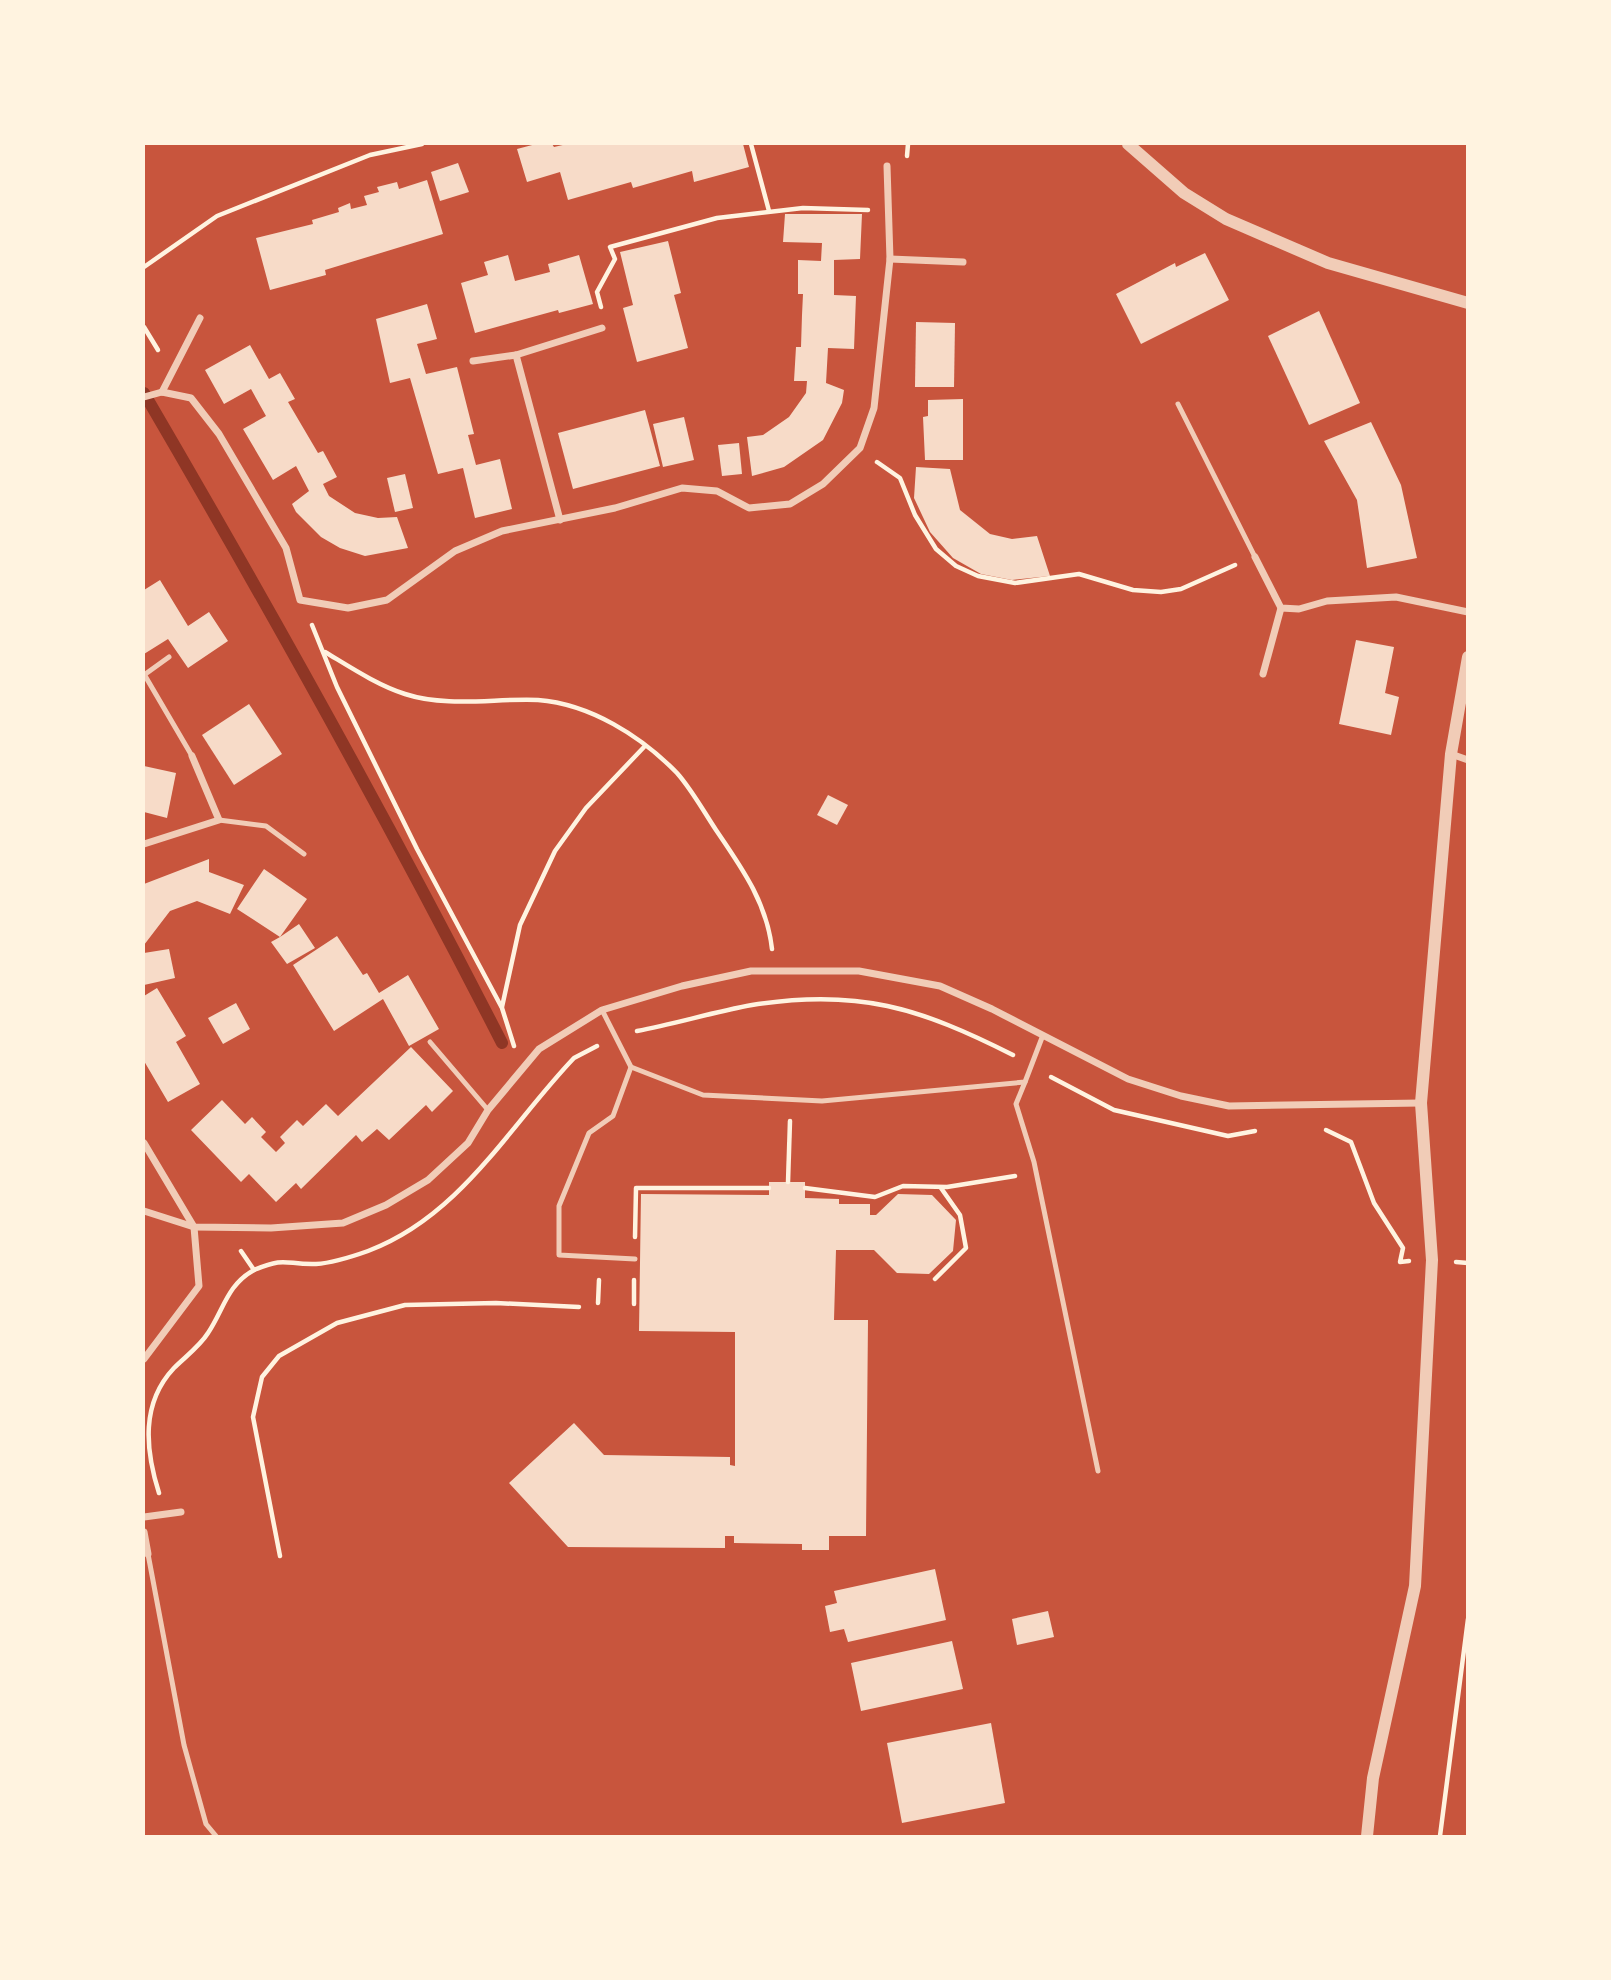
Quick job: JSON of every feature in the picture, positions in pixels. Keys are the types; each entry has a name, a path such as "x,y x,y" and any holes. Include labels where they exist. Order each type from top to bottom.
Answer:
{"street":[{"path":"1128,144 1184,193 1226,219 1328,263 1385,282 1468,303"},
{"path":"144,397 162,392 191,398 223,440 286,548 300,600 348,608 387,600 455,551 502,531 615,508 682,488 717,491 749,508 790,504 822,484 860,449 874,408 890,259 887,166"},
{"path":"890,259 963,262"},
{"path":"162,392 200,318"},
{"path":"473,361 516,355 602,328"},
{"path":"516,355 560,520"},
{"path":"1255,557 1280,608 1263,674"},
{"path":"1280,608 1299,609 1327,601 1396,597 1468,612"},
{"path":"1367,1836 1373,1778 1415,1586 1432,1260 1421,1103 1451,754 1468,657"},
{"path":"1451,754 1468,760"},
{"path":"144,845 219,820 192,756"},
{"path":"144,1211 194,1227 305,1227 343,1223 375,1210 428,1180 468,1143 488,1110 539,1049 602,1010 751,971 859,971 940,986 1128,1079 1181,1096 1229,1106 1421,1103"},
{"path":"144,1143 194,1227 199,1286 144,1359"},
{"path":"144,1517 181,1512"},
{"path":"144,1532 148,1554"}],"lane":[{"path":"1178,404 1255,557"},
{"path":"169,656 144,675 192,756"},
{"path":"219,820 266,826 304,854"},
{"path":"602,1010 631,1067 702,1095 822,1101 1025,1082"},
{"path":"1043,1035 1016,1104 1035,1168 1098,1471"},
{"path":"430,1042 488,1110"},
{"path":"631,1067 613,1116 589,1133 559,1206 559,1255 635,1259"},
{"path":"148,1554 184,1745 206,1824 216,1836"}],"path":[{"path":"144,267 217,216 370,155 422,144"},
{"path":"751,144 769,211"},
{"path":"602,328 597,292 615,259 610,247 717,218 769,211 803,208 887,211"},
{"path":"860,449 900,478 915,515 936,549 956,566 978,576 1015,583 1079,573 1133,590 1161,592 1181,589 1255,557"},
{"path":"516,1053 502,1008 417,849 337,687 324,652 406,694 474,703 538,700 579,708 609,720 644,747 676,773 737,862 767,916 775,971 775,1003"},
{"path":"502,1008 520,925 555,851 586,808 644,747"},
{"path":"788,1182 790,1099"},
{"path":"1351,1142 1374,1203 1402,1248 1400,1262 1432,1260 1468,1263"},
{"path":"805,1188 875,1197 903,1186 941,1187 1019,1175 1035,1168"},
{"path":"935,1279 966,1248 960,1215 941,1187"},
{"path":"634,1304 636,1188 769,1188"},
{"path":"166,1514 154,1477 148,1419 156,1390 208,1334 224,1301 239,1279 254,1270"},
{"path":"280,1556 253,1417 262,1377 279,1356 337,1323 405,1305 496,1303 579,1307"},
{"path":"1440,1836 1468,1619"}],"building":[{"path":"536,144 552,144 554,147 567,144 743,144 749,167 694,182 692,171 633,188 631,182 568,200 560,172 527,182 517,149"},
{"path":"458,163 469,192 440,201 431,172"},
{"path":"427,180 443,234 325,270 326,275 270,290 256,238 313,224 312,220 339,212 338,208 350,203 351,209 367,205 364,196 379,192 377,187 397,182 399,189"},
{"path":"785,214 862,214 860,259 834,260 834,295 856,296 854,349 828,348 826,383 844,390 842,403 823,440 784,467 752,476 747,437 763,435 789,417 806,393 807,381 794,381 796,347 801,347 803,294 798,294 798,260 821,261 822,243 783,242"},
{"path":"668,241 681,293 674,295 688,348 637,362 623,308 633,305 620,252"},
{"path":"1205,253 1229,300 1141,344 1116,294 1175,263 1176,267"},
{"path":"508,255 515,281 550,272 548,264 579,255 593,304 559,313 558,310 475,333 461,283 488,275 484,262"},
{"path":"427,304 437,339 417,344 426,374 457,367 474,434 468,435 476,465 500,459 512,509 475,518 463,468 438,474 410,378 390,383 376,319"},
{"path":"1319,311 1360,403 1309,425 1268,336"},
{"path":"916,322 955,323 954,387 915,387"},
{"path":"250,345 269,379 280,373 295,399 288,402 318,453 323,451 337,477 323,484 329,496 355,513 378,518 397,517 408,548 365,556 340,548 321,537 296,512 292,504 309,491 296,466 273,480 243,429 266,416 251,389 224,404 205,370"},
{"path":"963,399 963,460 925,460 923,417 928,416 928,400"},
{"path":"645,410 660,466 573,489 558,433"},
{"path":"684,417 694,460 663,467 653,424"},
{"path":"1371,422 1401,485 1417,558 1367,568 1357,500 1324,441"},
{"path":"739,443 742,474 722,476 718,445"},
{"path":"916,467 950,469 960,510 990,534 1012,539 1037,536 1050,576 1012,580 981,574 953,558 930,532 914,498"},
{"path":"405,474 413,508 395,512 387,478"},
{"path":"160,580 188,626 209,612 228,641 188,668 168,639 144,654 144,590"},
{"path":"1356,640 1394,647 1385,693 1399,697 1391,735 1339,724"},
{"path":"249,704 282,754 234,785 202,735"},
{"path":"144,766 176,773 167,818 144,812"},
{"path":"828,795 848,805 837,825 817,815"},
{"path":"209,859 209,872 244,885 230,914 197,901 170,911 144,945 144,884"},
{"path":"264,869 307,899 280,937 237,909"},
{"path":"299,924 315,948 287,964 271,942"},
{"path":"337,936 363,975 367,973 379,993 408,975 439,1029 409,1046 383,999 334,1031 293,965"},
{"path":"169,949 175,978 144,985 144,953"},
{"path":"157,988 186,1036 176,1042 200,1084 168,1102 144,1061 144,996"},
{"path":"236,1003 250,1029 223,1044 208,1018"},
{"path":"411,1047 453,1091 432,1112 426,1105 389,1140 377,1129 362,1142 356,1135 301,1189 296,1183 276,1202 249,1174 241,1182 191,1130 222,1100 245,1124 252,1117 266,1132 261,1137 276,1152 285,1143 280,1137 297,1120 303,1126 326,1104 338,1116"},
{"path":"769,1182 805,1182 805,1198 839,1199 839,1204 870,1204 870,1215 876,1215 898,1194 932,1195 956,1220 953,1251 929,1274 897,1273 874,1250 836,1250 834,1320 868,1320 866,1536 829,1536 829,1550 802,1550 802,1544 734,1543 734,1536 725,1536 725,1548 568,1547 509,1483 574,1423 604,1455 730,1457 730,1465 735,1466 735,1332 639,1331 641,1194 769,1195"},
{"path":"935,1569 946,1620 848,1642 844,1629 830,1632 825,1606 837,1603 834,1591"},
{"path":"1048,1611 1054,1637 1017,1645 1012,1619"},
{"path":"952,1641 963,1689 861,1711 851,1663"},
{"path":"991,1723 1005,1803 902,1823 887,1743"}],"waterway":[{"path":"144,393 328,715 502,1043"}]}
